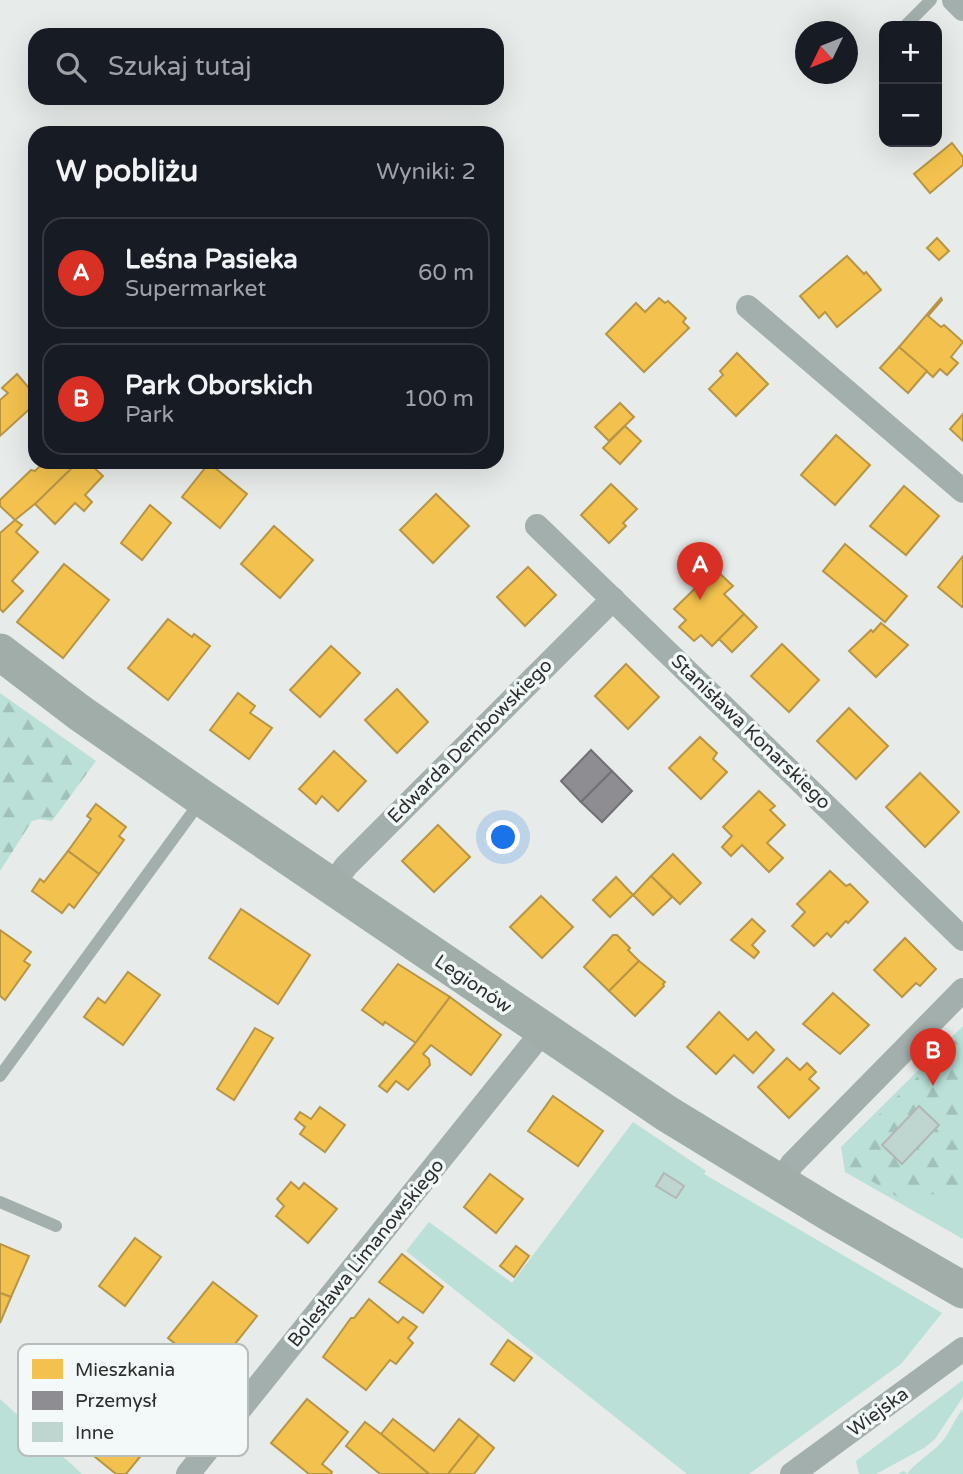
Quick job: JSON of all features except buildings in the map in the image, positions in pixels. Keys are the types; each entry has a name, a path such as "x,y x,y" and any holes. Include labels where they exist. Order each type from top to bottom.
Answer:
{"street":[{"path":"954,0 963,9"},
{"path":"748,307 963,491"},
{"name":"Stanisława Konarskiego","path":"537,526 963,939"},
{"name":"Edwarda Dembowskiego","path":"331,887 346,866 613,599"},
{"name":"Legionów","path":"0,652 80,713 202,798 666,1113 963,1290"},
{"path":"780,1183 792,1164 963,990"},
{"name":"Bolesława Limanowskiego","path":"248,1399 543,1031"},
{"name":"Wiejska","path":"792,1474 963,1349"},
{"name":"Bolesława Limanowskiego","path":"188,1474 202,1456"}],"lane":[{"path":"910,21 931,0"},
{"path":"0,1076 202,798"},
{"path":"0,1202 56,1226"}],"green space":[{"path":"0,693 96,761 52,821 32,821 0,871"},
{"path":"963,1026 963,1239 845,1172 841,1147"},
{"path":"963,1032 963,1190 901,1199 850,1168 851,1142"},
{"path":"633,1122 706,1171 704,1174 942,1313 901,1364 749,1474 687,1474 406,1251 429,1222 512,1283"},
{"path":"963,1380 963,1397 935,1439 924,1448 876,1474 859,1474 856,1461"},
{"path":"0,1399 18,1415 18,1456 62,1456 82,1474 0,1474"},
{"path":"963,1409 963,1474 907,1474 941,1443"}],"place":[{"name":"Leśna Pasieka","path":"700,600"},
{"name":"Park Oborskich","path":"933,1086"}]}
